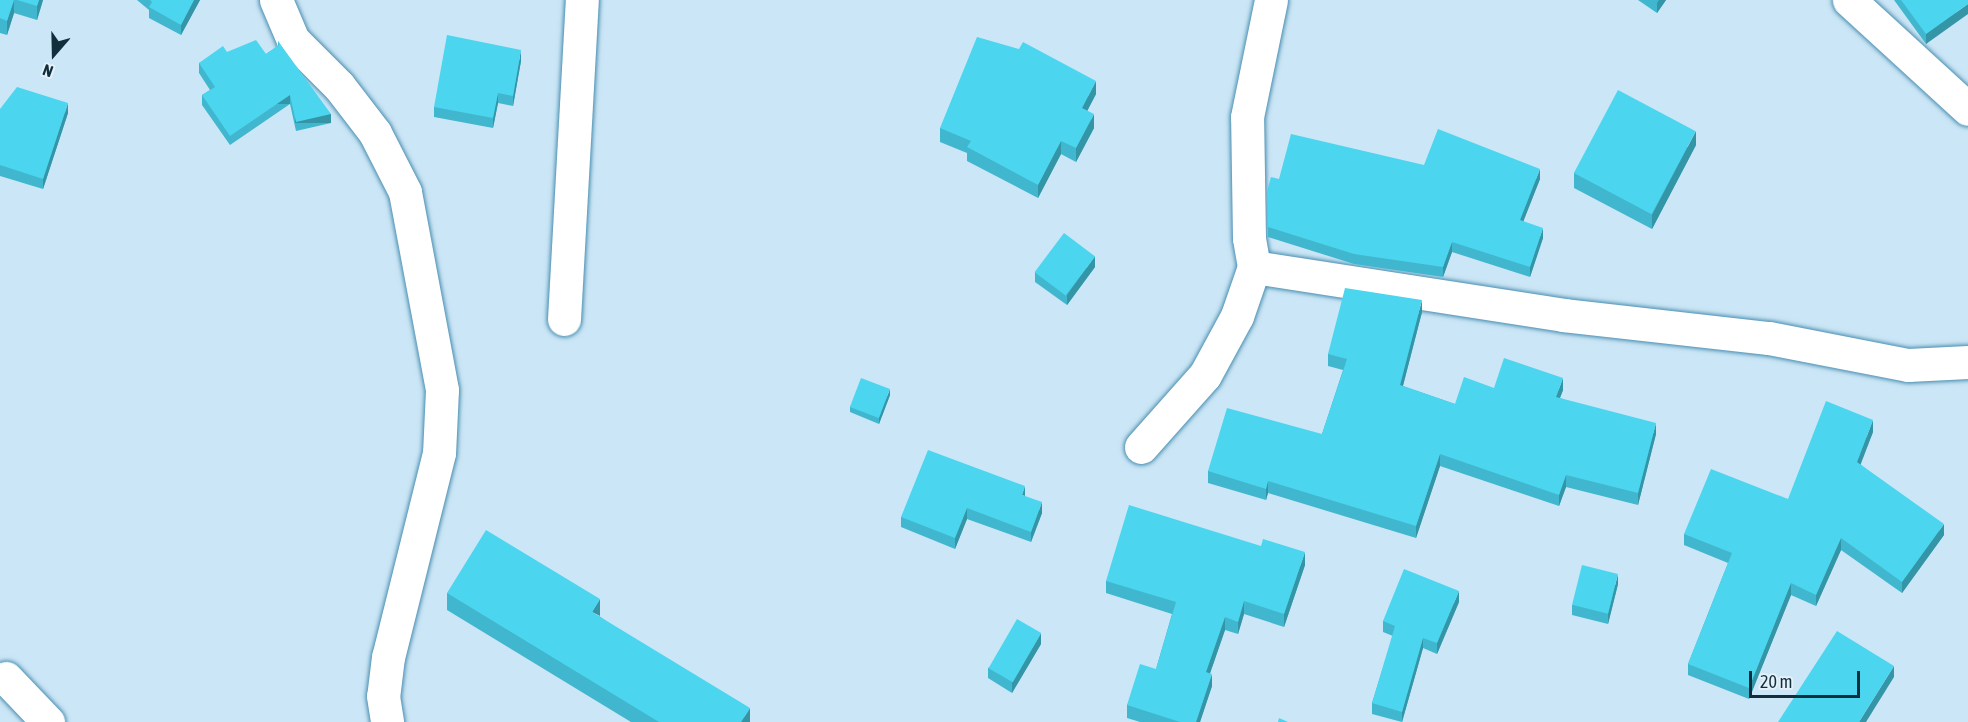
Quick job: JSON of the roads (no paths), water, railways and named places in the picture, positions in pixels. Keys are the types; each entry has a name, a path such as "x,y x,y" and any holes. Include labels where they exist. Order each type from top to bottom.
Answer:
{"street":[{"path":"276,0 293,40 339,86 375,133 405,192 442,390 439,453 388,657 383,696 387,722"},
{"path":"564,319 582,0"},
{"path":"1141,447 1205,375 1237,316 1254,267 1249,238 1247,117 1271,0"},
{"path":"1849,0 1968,109"},
{"path":"1254,267 1563,315 1769,338 1908,365 1968,362"},
{"path":"6,678 48,722"}]}
